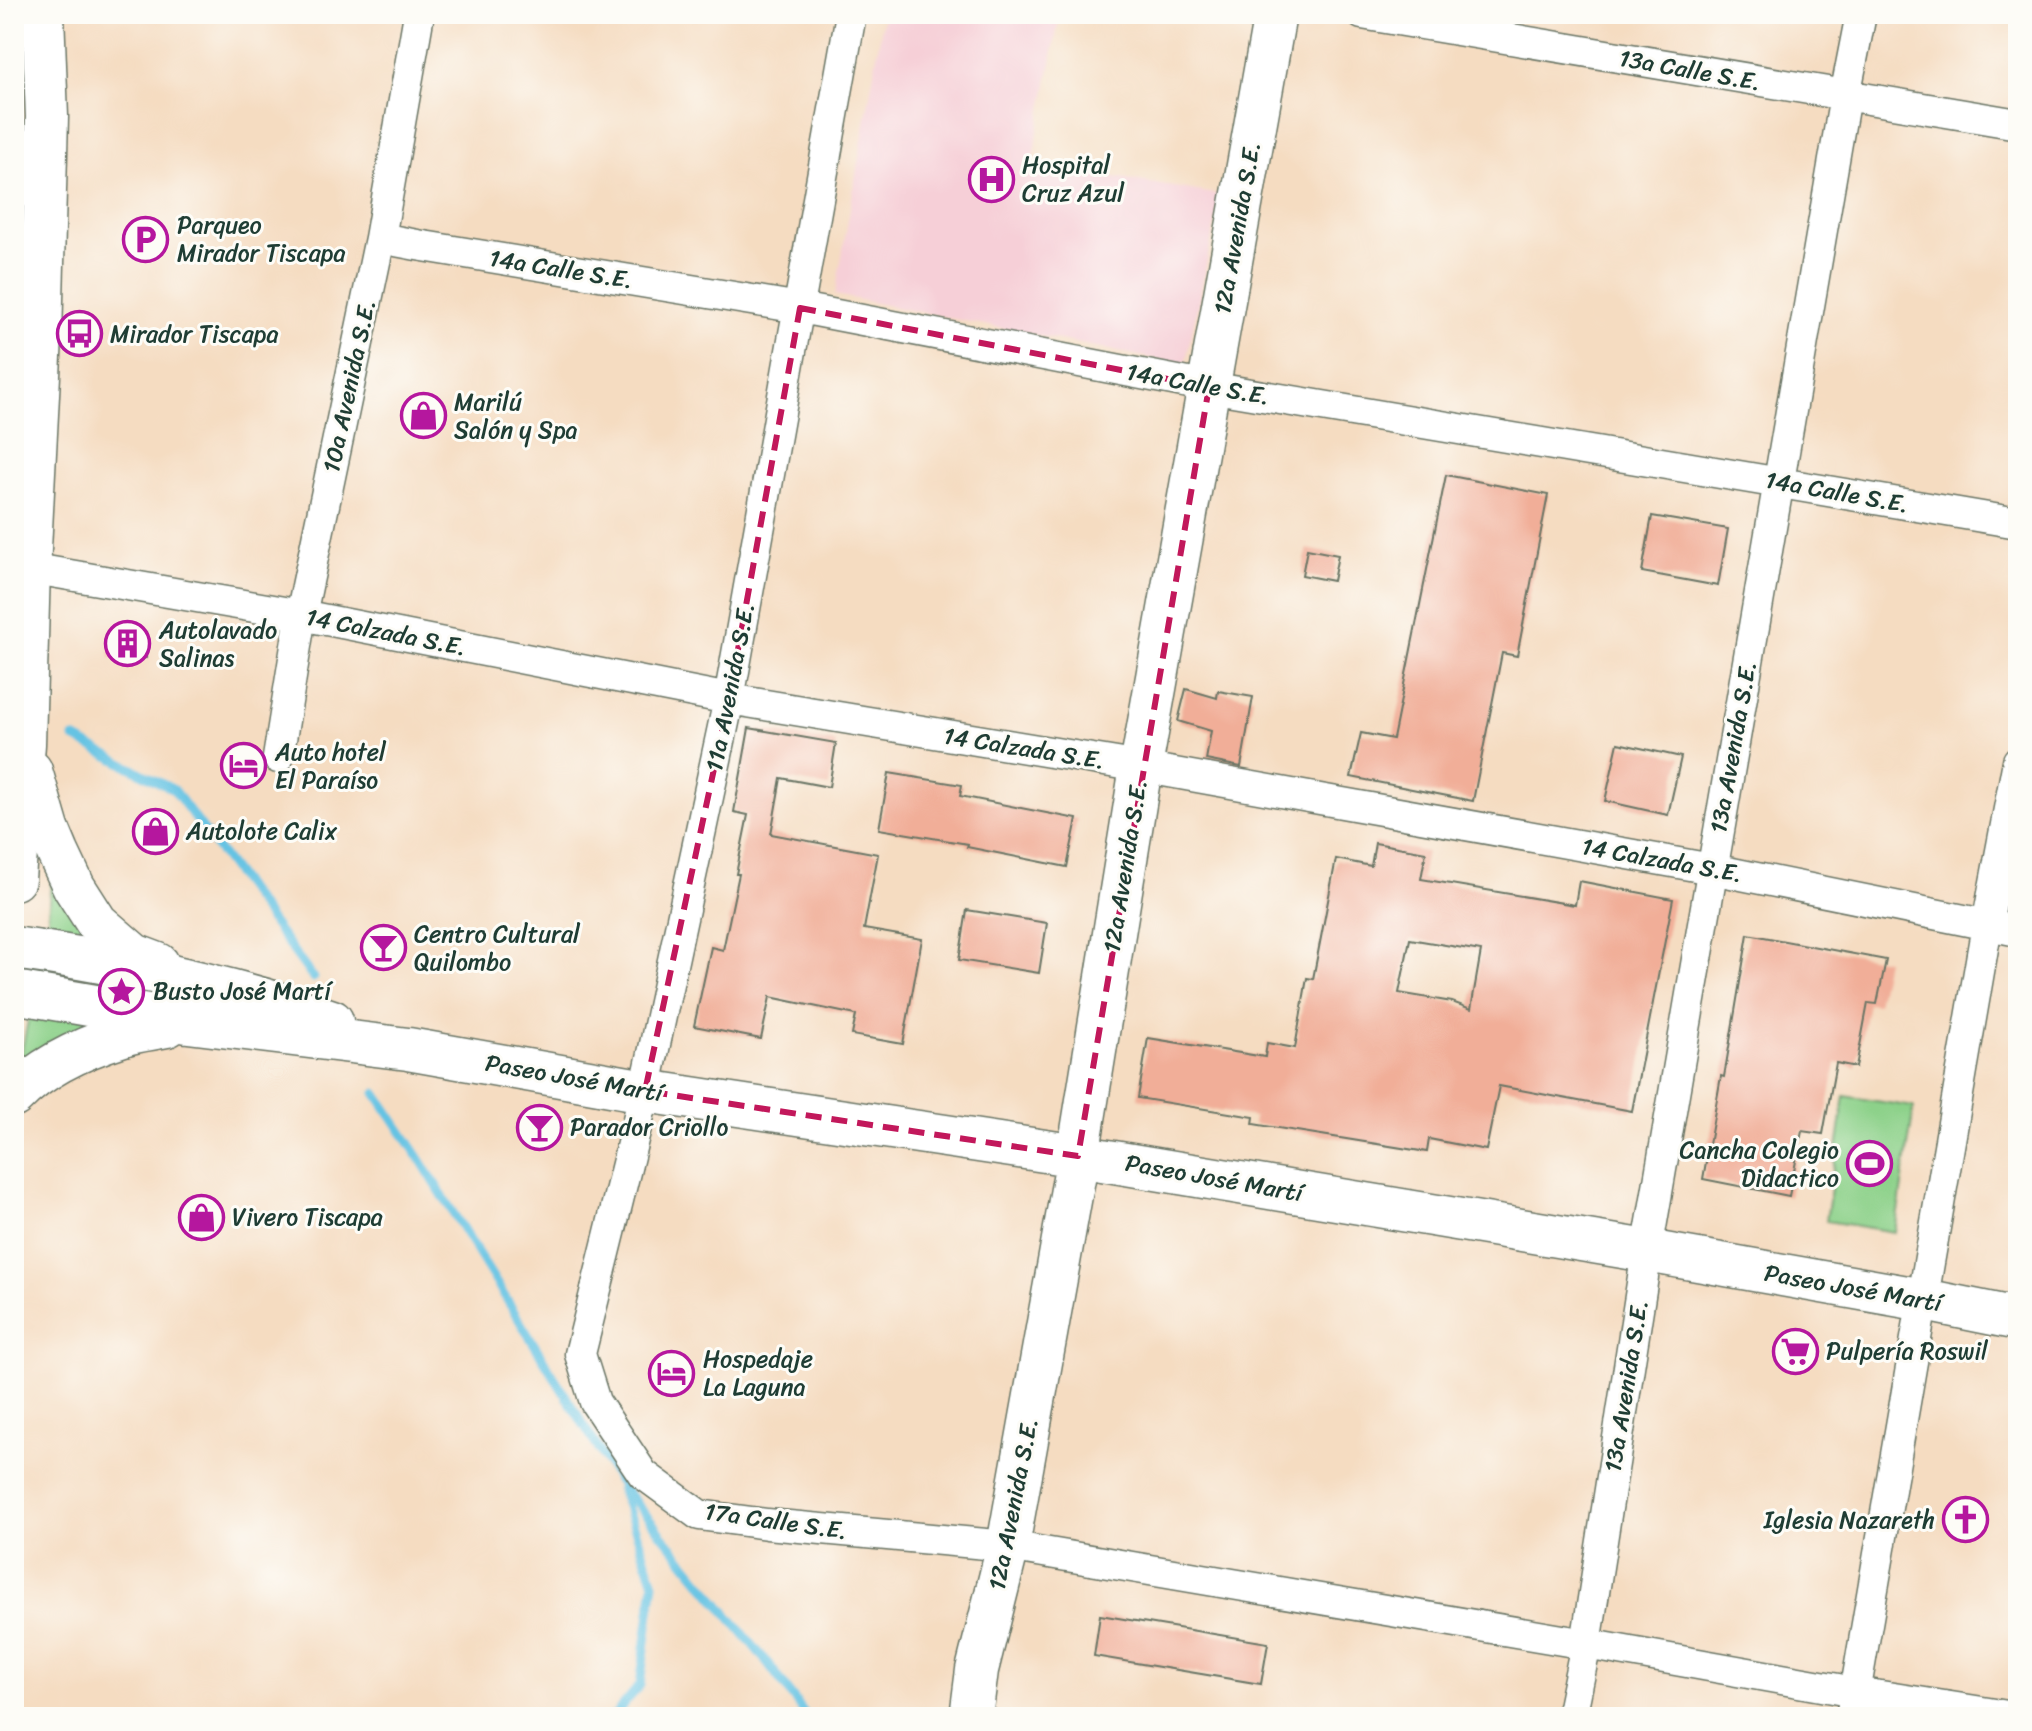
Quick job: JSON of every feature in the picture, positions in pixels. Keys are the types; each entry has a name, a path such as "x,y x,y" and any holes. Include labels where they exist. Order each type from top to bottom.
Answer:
{"main road":[{"path":"14,879 24,744 41,337 47,117 43,14"},
{"name":"12a Avenida S.E.","path":"971,1717 977,1670 1008,1546 1078,1156 1141,767 1275,14"},
{"path":"24,744 48,829 74,887 97,923 134,955 223,988"},
{"name":"Paseo José Martí","path":"14,948 223,988 327,1019 408,1049"},
{"name":"Paseo José Martí","path":"14,992 188,1022 408,1049 645,1091 1078,1156 1647,1251 2018,1319"},
{"path":"14,1096 46,1070 83,1050 125,1034 188,1022"}],"street":[{"name":"10a Avenida S.E.","path":"278,758 301,615 380,238 419,14"},
{"name":"11a Avenida S.E.","path":"580,1354 645,1091 729,699 851,14"},
{"name":"13a Calle S.E.","path":"1362,14 2018,124"},
{"name":"13a Avenida S.E.","path":"1571,1717 1586,1644 1647,1251 1712,869 1861,14"},
{"name":"14a Calle S.E.","path":"380,238 800,308 1209,387 2018,523"},
{"name":"14 Calzada S.E.","path":"29,568 301,615 729,699 1141,767 1712,869 2018,931"},
{"path":"1853,1705 2018,761"},
{"name":"17a Calle S.E.","path":"580,1354 595,1402 643,1474 699,1515 1008,1546 1586,1644 1853,1705 2014,1717"}],"highlighted area":[{"path":"800,308 1209,387 1078,1156 645,1091 729,699"}],"shaded area":[{"name":"Hospital Cruz Azul","path":"884,14 1060,14 1032,163 1221,195 1185,365 835,295"}],"green space":[{"path":"52,867 109,953 46,941"},
{"path":"30,1011 126,1022 15,1084"},
{"name":"Cancha Colegio Didactico","path":"1845,1096 1914,1107 1895,1232 1826,1221"}],"building":[{"path":"1446,475 1548,495 1517,656 1502,653 1473,801 1351,777 1361,733 1393,739"},
{"path":"1652,516 1728,529 1718,586 1642,572"},
{"path":"1307,549 1338,555 1333,581 1302,575"},
{"name":"Autolavado Salinas","path":"111,631 146,632 146,658 110,657"},
{"path":"1186,689 1217,698 1218,691 1253,697 1241,767 1206,760 1211,731 1178,721"},
{"path":"749,728 836,743 829,787 781,778 771,834 878,854 864,929 922,939 903,1044 852,1035 856,1015 770,997 761,1039 694,1026 711,947 723,950 739,874 736,874 748,815 734,812"},
{"path":"1618,743 1681,757 1668,815 1605,801"},
{"path":"889,773 962,785 960,796 1077,819 1067,867 967,847 968,844 879,829"},
{"path":"1375,843 1426,852 1421,879 1575,905 1579,881 1673,899 1632,1111 1499,1086 1486,1150 1429,1139 1427,1152 1253,1124 1254,1117 1138,1098 1148,1038 1265,1057 1267,1043 1295,1048 1307,978 1313,979 1336,859 1371,866","holes":["1410,939 1481,951 1471,1009 1452,1002 1399,993"]},
{"path":"967,910 1047,923 1039,973 959,960"},
{"path":"1748,934 1886,960 1877,1004 1868,1003 1856,1067 1836,1063 1823,1134 1802,1131 1789,1196 1703,1179"},
{"path":"1100,1615 1268,1643 1261,1684 1094,1656"}],"waterway":[{"path":"74,738 174,790 313,978"},
{"path":"376,1093 619,1482 770,1666 807,1717"},
{"path":"613,1717 640,1685 654,1583 621,1489"}],"place":[{"name":"Hospital Cruz Azul","path":"991,179"},
{"name":"Parqueo Mirador Tiscapa","path":"146,239"},
{"name":"Mirador Tiscapa","path":"79,334"},
{"name":"Marilú Salón y Spa","path":"423,416"},
{"name":"Autolavado Salinas","path":"128,644"},
{"name":"Auto hotel El Paraíso","path":"244,766"},
{"name":"Autolote Calix","path":"155,831"},
{"name":"Centro Cultural Quilombo","path":"383,948"},
{"name":"Busto José Martí","path":"122,991"},
{"name":"Parador Criollo","path":"539,1127"},
{"name":"Cancha Colegio Didactico","path":"1870,1164"},
{"name":"Vivero Tiscapa","path":"201,1217"},
{"name":"Pulpería Roswil","path":"1795,1351"},
{"name":"Hospedaje La Laguna","path":"672,1373"},
{"name":"Iglesia Nazareth","path":"1966,1520"}]}
